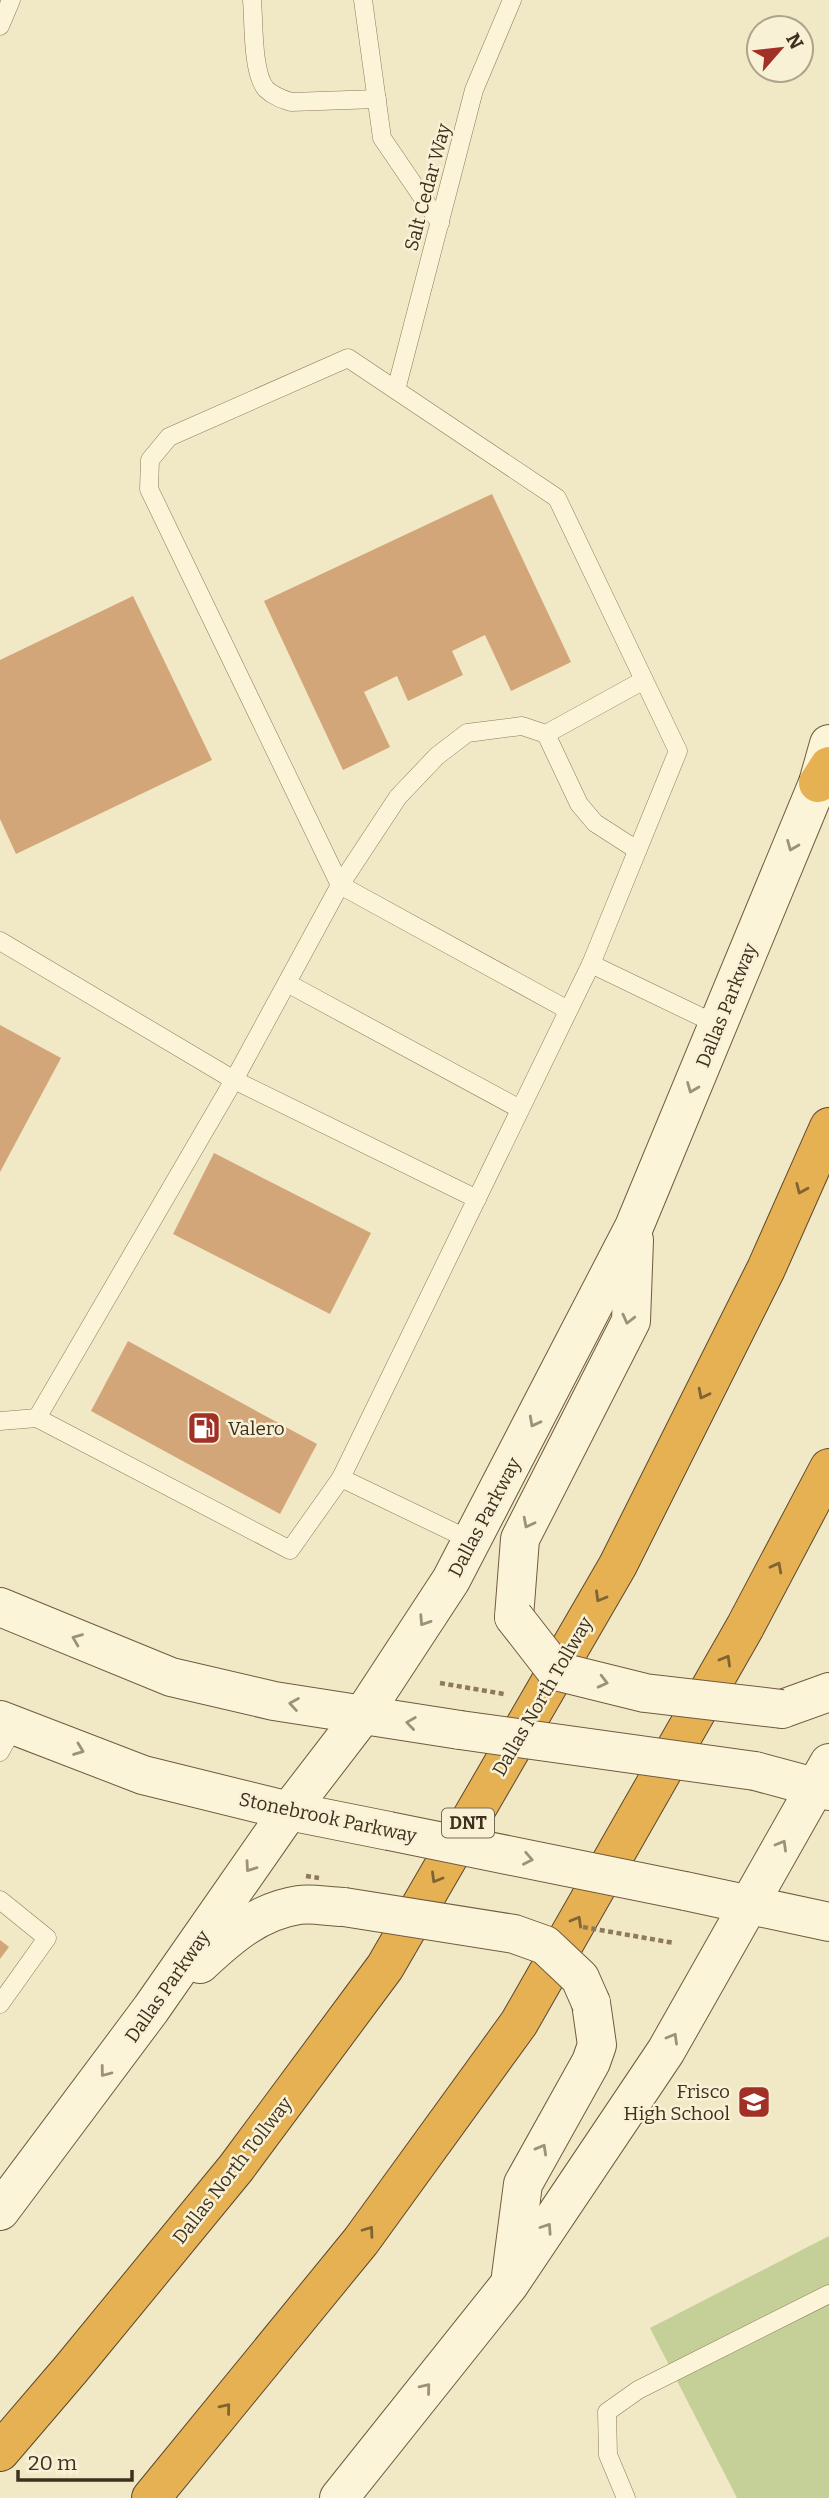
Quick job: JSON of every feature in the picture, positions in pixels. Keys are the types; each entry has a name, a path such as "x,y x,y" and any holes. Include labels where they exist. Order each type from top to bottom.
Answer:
{"highway":[{"name":"Dallas North Tollway","path":"0,2452 71,2370 236,2168 384,1967 618,1565 766,1269 829,1127"},
{"path":"151,2498 361,2241 519,2023 745,1627 829,1468"}],"main road":[{"name":"Dallas Parkway","path":"6,2190 151,2009 289,1811 362,1716 451,1580 634,1227 823,775 829,744"},
{"path":"634,1227 631,1321 520,1539 514,1617 556,1671 645,1693 782,1710 829,1692"},
{"path":"0,1607 171,1676 274,1701 362,1716 824,1780 749,1904 666,2052 509,2285 339,2498"},
{"name":"Stonebrook Parkway","path":"5,1732 143,1775 289,1811 829,1922"},
{"path":"151,2009 246,1925 266,1914 300,1905 344,1908 514,1934 545,1945 580,1978 591,2003 597,2045 591,2062 523,2184 509,2285"}],"lane":[{"path":"0,26 11,0"},
{"path":"252,0 258,69 265,87 277,98 291,102 377,99"},
{"path":"363,0 382,138 440,223"},
{"name":"Salt Cedar Way","path":"396,390 474,90 512,0"},
{"path":"0,1421 37,1418 290,1550 341,1478 477,1199 591,964 678,751 557,498 348,358 169,437 150,460 149,489 340,886 568,1010"},
{"path":"546,734 645,680"},
{"path":"37,1418 234,1080 340,886 398,797 437,756 467,733 522,726 546,734 579,804 594,822 638,850"},
{"path":"0,942 234,1080 477,1199"},
{"path":"591,964 718,1025"},
{"path":"287,983 520,1109"},
{"path":"341,1478 472,1541"},
{"path":"0,1900 46,1934 47,1938 0,2004"},
{"path":"626,2498 608,2455 607,2412 638,2390 829,2294"}],"green space":[{"path":"829,2236 829,2498 737,2498 650,2328"}],"building":[{"path":"492,494 571,662 511,691 485,635 452,651 463,675 408,701 397,676 364,692 390,747 343,770 264,601"},
{"path":"133,596 212,760 16,854 0,819 0,660"},
{"path":"0,1025 61,1058 0,1172"},
{"path":"214,1153 371,1233 330,1314 173,1234"},
{"name":"Valero","path":"128,1341 317,1444 280,1514 91,1411"},
{"path":"0,1940 9,1947 0,1959"}],"place":[{"name":"Valero","path":"204,1428"},
{"name":"Frisco High School","path":"754,2102"}]}
